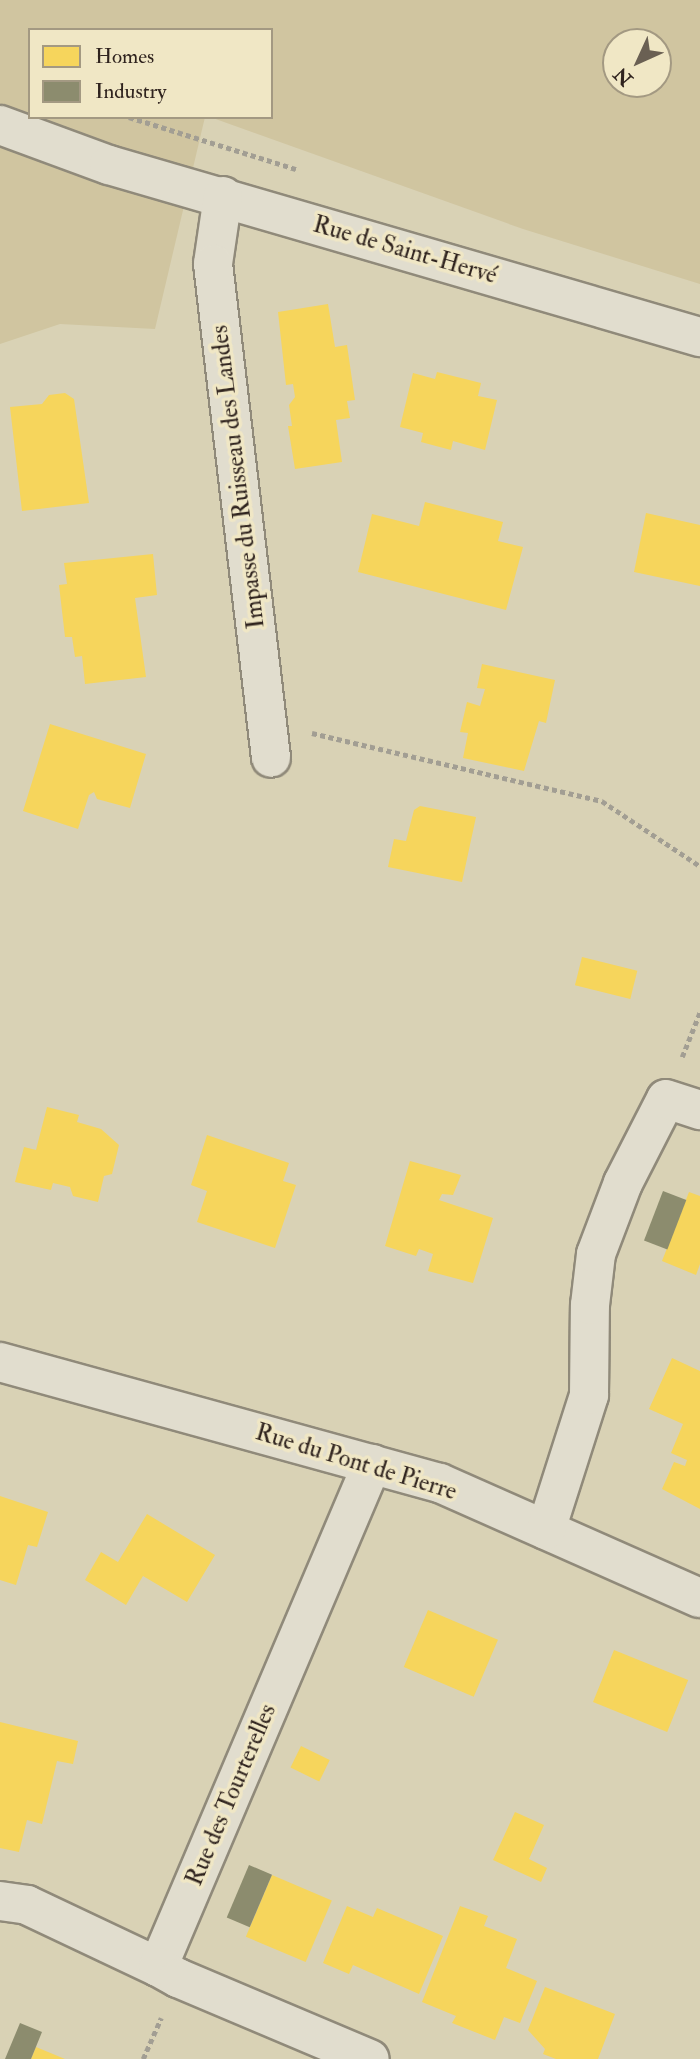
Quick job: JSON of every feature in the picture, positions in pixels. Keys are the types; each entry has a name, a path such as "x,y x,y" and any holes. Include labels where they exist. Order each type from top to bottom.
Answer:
{"street":[{"name":"Rue de Saint-Hervé","path":"0,125 109,165 700,337"},
{"name":"Impasse du Ruisseau des Landes","path":"223,197 213,264 269,740"},
{"path":"546,1530 589,1395 590,1305 596,1254 624,1183 666,1099 700,1110"},
{"name":"Rue du Pont de Pierre","path":"0,1362 440,1483 700,1598"},
{"name":"Rue des Tourterelles","path":"158,1967 372,1464"},
{"path":"0,1901 27,1905 178,1978 370,2059"}],"path":[{"path":"269,740 602,801 700,866"}],"shaded area":[{"path":"0,0 700,0 700,284 523,229 216,119 273,119 273,28 28,28 28,119 205,119 155,329 60,324 0,344"}],"building: Homes":[{"path":"328,304 335,347 347,345 355,400 347,401 350,418 336,420 342,462 295,469 288,426 292,426 289,405 295,397 293,384 286,385 278,312"},
{"path":"437,372 481,383 478,396 497,400 485,450 453,441 451,450 421,442 423,433 400,427 413,373 435,379"},
{"path":"65,393 74,399 89,503 22,511 10,407 42,404 49,395"},
{"path":"425,502 503,522 498,541 523,547 506,610 358,572 372,514 419,526"},
{"path":"646,513 700,525 700,586 634,572"},
{"path":"153,554 157,595 135,598 146,677 85,684 82,656 75,657 72,637 65,637 59,585 67,584 64,563"},
{"path":"482,664 555,680 546,723 539,721 524,771 463,758 468,733 460,732 467,702 480,706 485,689 477,688"},
{"path":"50,724 146,754 130,808 97,799 94,792 89,795 78,829 23,811"},
{"path":"420,806 476,817 462,882 388,867 394,839 406,841 414,810"},
{"path":"582,957 637,971 630,999 575,985"},
{"path":"47,1107 79,1115 77,1122 101,1129 119,1145 112,1174 104,1176 98,1202 73,1196 70,1187 53,1183 51,1190 15,1182 24,1147 36,1150"},
{"path":"207,1135 289,1163 283,1181 296,1185 275,1248 197,1222 207,1191 191,1185"},
{"path":"410,1161 461,1175 453,1195 442,1194 439,1200 493,1218 473,1283 428,1271 433,1254 419,1249 416,1256 385,1246"},
{"path":"689,1192 700,1196 700,1264 696,1275 662,1261"},
{"path":"672,1358 700,1371 700,1509 662,1489 674,1462 685,1466 687,1460 671,1453 683,1424 649,1409"},
{"path":"0,1496 48,1512 37,1547 28,1545 16,1585 0,1580"},
{"path":"147,1514 215,1555 187,1602 143,1576 126,1605 85,1580 101,1552 118,1562"},
{"path":"428,1610 498,1640 474,1697 404,1667"},
{"path":"614,1650 688,1680 667,1732 593,1702"},
{"path":"0,1722 78,1741 73,1764 57,1761 42,1824 27,1820 19,1852 0,1848"},
{"path":"301,1746 330,1760 319,1782 290,1768"},
{"path":"515,1812 544,1825 529,1859 547,1868 541,1882 493,1860"},
{"path":"272,1875 332,1900 306,1962 246,1937"},
{"path":"347,1906 373,1917 377,1908 443,1936 419,1994 353,1965 349,1974 323,1963"},
{"path":"460,1906 488,1916 484,1926 517,1939 506,1968 537,1981 520,2023 504,2017 495,2040 452,2023 456,2016 422,2002"},
{"path":"545,1987 615,2014 598,2059 556,2059 543,2054 545,2049 528,2030"},
{"path":"36,2047 65,2059 31,2059"}],"building: Industry":[{"path":"663,1191 686,1200 667,1249 644,1240"},
{"path":"249,1865 272,1875 250,1927 227,1917"},
{"path":"20,2023 42,2032 31,2059 5,2059"}]}
